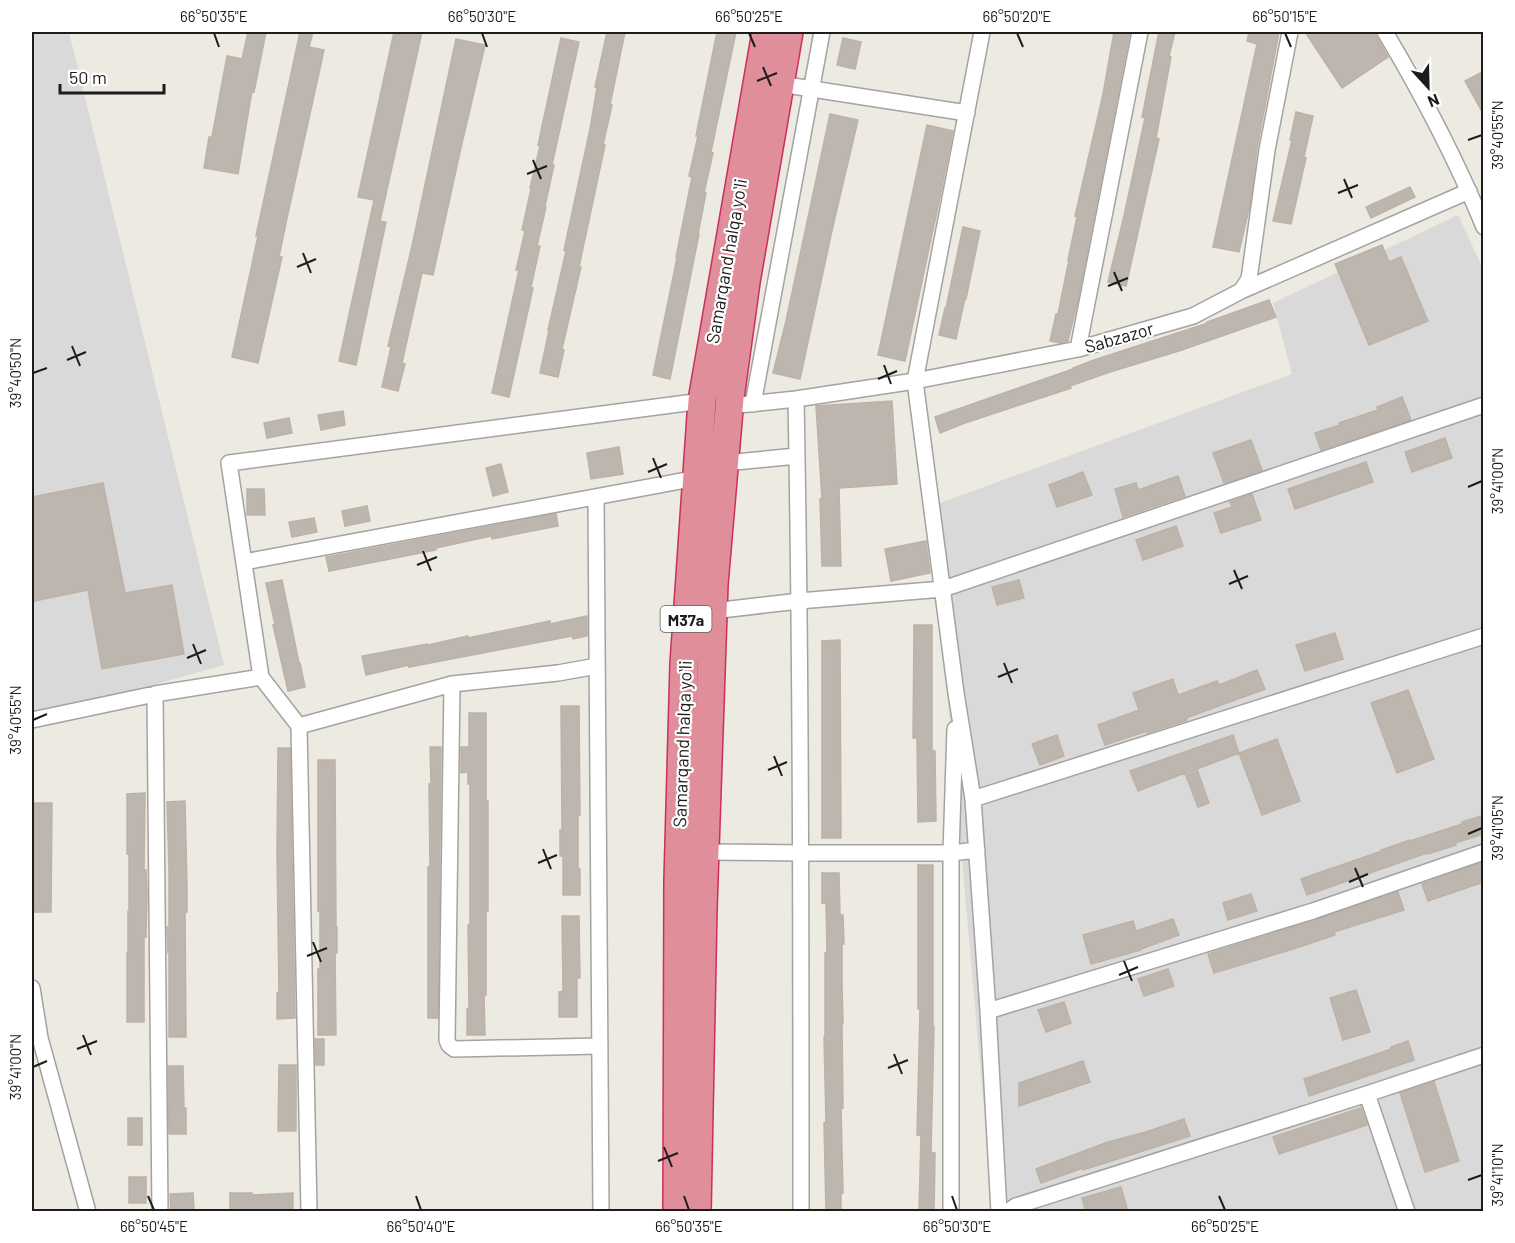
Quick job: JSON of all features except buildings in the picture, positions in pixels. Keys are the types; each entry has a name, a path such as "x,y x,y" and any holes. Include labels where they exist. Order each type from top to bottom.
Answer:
{"highway":[{"name":"Samarqand halqa yoʻli","path":"698,1212 705,852 713,611 701,582 697,478 702,401 766,32"},
{"name":"Samarqand halqa yoʻli","path":"676,1212 678,881 684,664 725,463 741,405 746,282 789,32"}],"street":[{"path":"741,405 822,32"},
{"path":"982,32 915,381 956,693 973,799 999,1212"},
{"path":"1078,349 1140,32"},
{"path":"1241,291 1249,279 1267,150 1290,32"},
{"path":"1384,32 1415,83 1469,190 1484,227"},
{"path":"780,84 967,113"},
{"name":"Sabzazor","path":"741,405 915,381 1078,349 1193,316 1241,291 1469,190"},
{"path":"796,399 801,854 801,1212"},
{"path":"309,1212 299,726 261,677 229,464 702,401"},
{"path":"713,611 943,589 1484,405"},
{"path":"725,463 797,456"},
{"path":"244,562 697,478"},
{"path":"596,497 601,1212"},
{"path":"973,799 1484,636"},
{"path":"299,726 452,684 558,673 597,666"},
{"path":"32,720 155,694 261,677"},
{"path":"452,684 447,1040 449,1046 454,1048 600,1046"},
{"path":"951,1212 951,853 956,693"},
{"path":"155,694 160,1212"},
{"path":"705,852 951,853 977,850"},
{"path":"988,1011 1313,911 1484,852"},
{"path":"32,988 40,1038 88,1212"},
{"path":"1007,1212 1017,1206 1484,1056"},
{"path":"1367,1094 1407,1212"}],"shaded area":[{"path":"32,32 69,32 224,665 32,719"},
{"path":"1458,215 1484,271 1483,1211 993,1211 938,588 935,505 1292,374 1273,303"}]}
